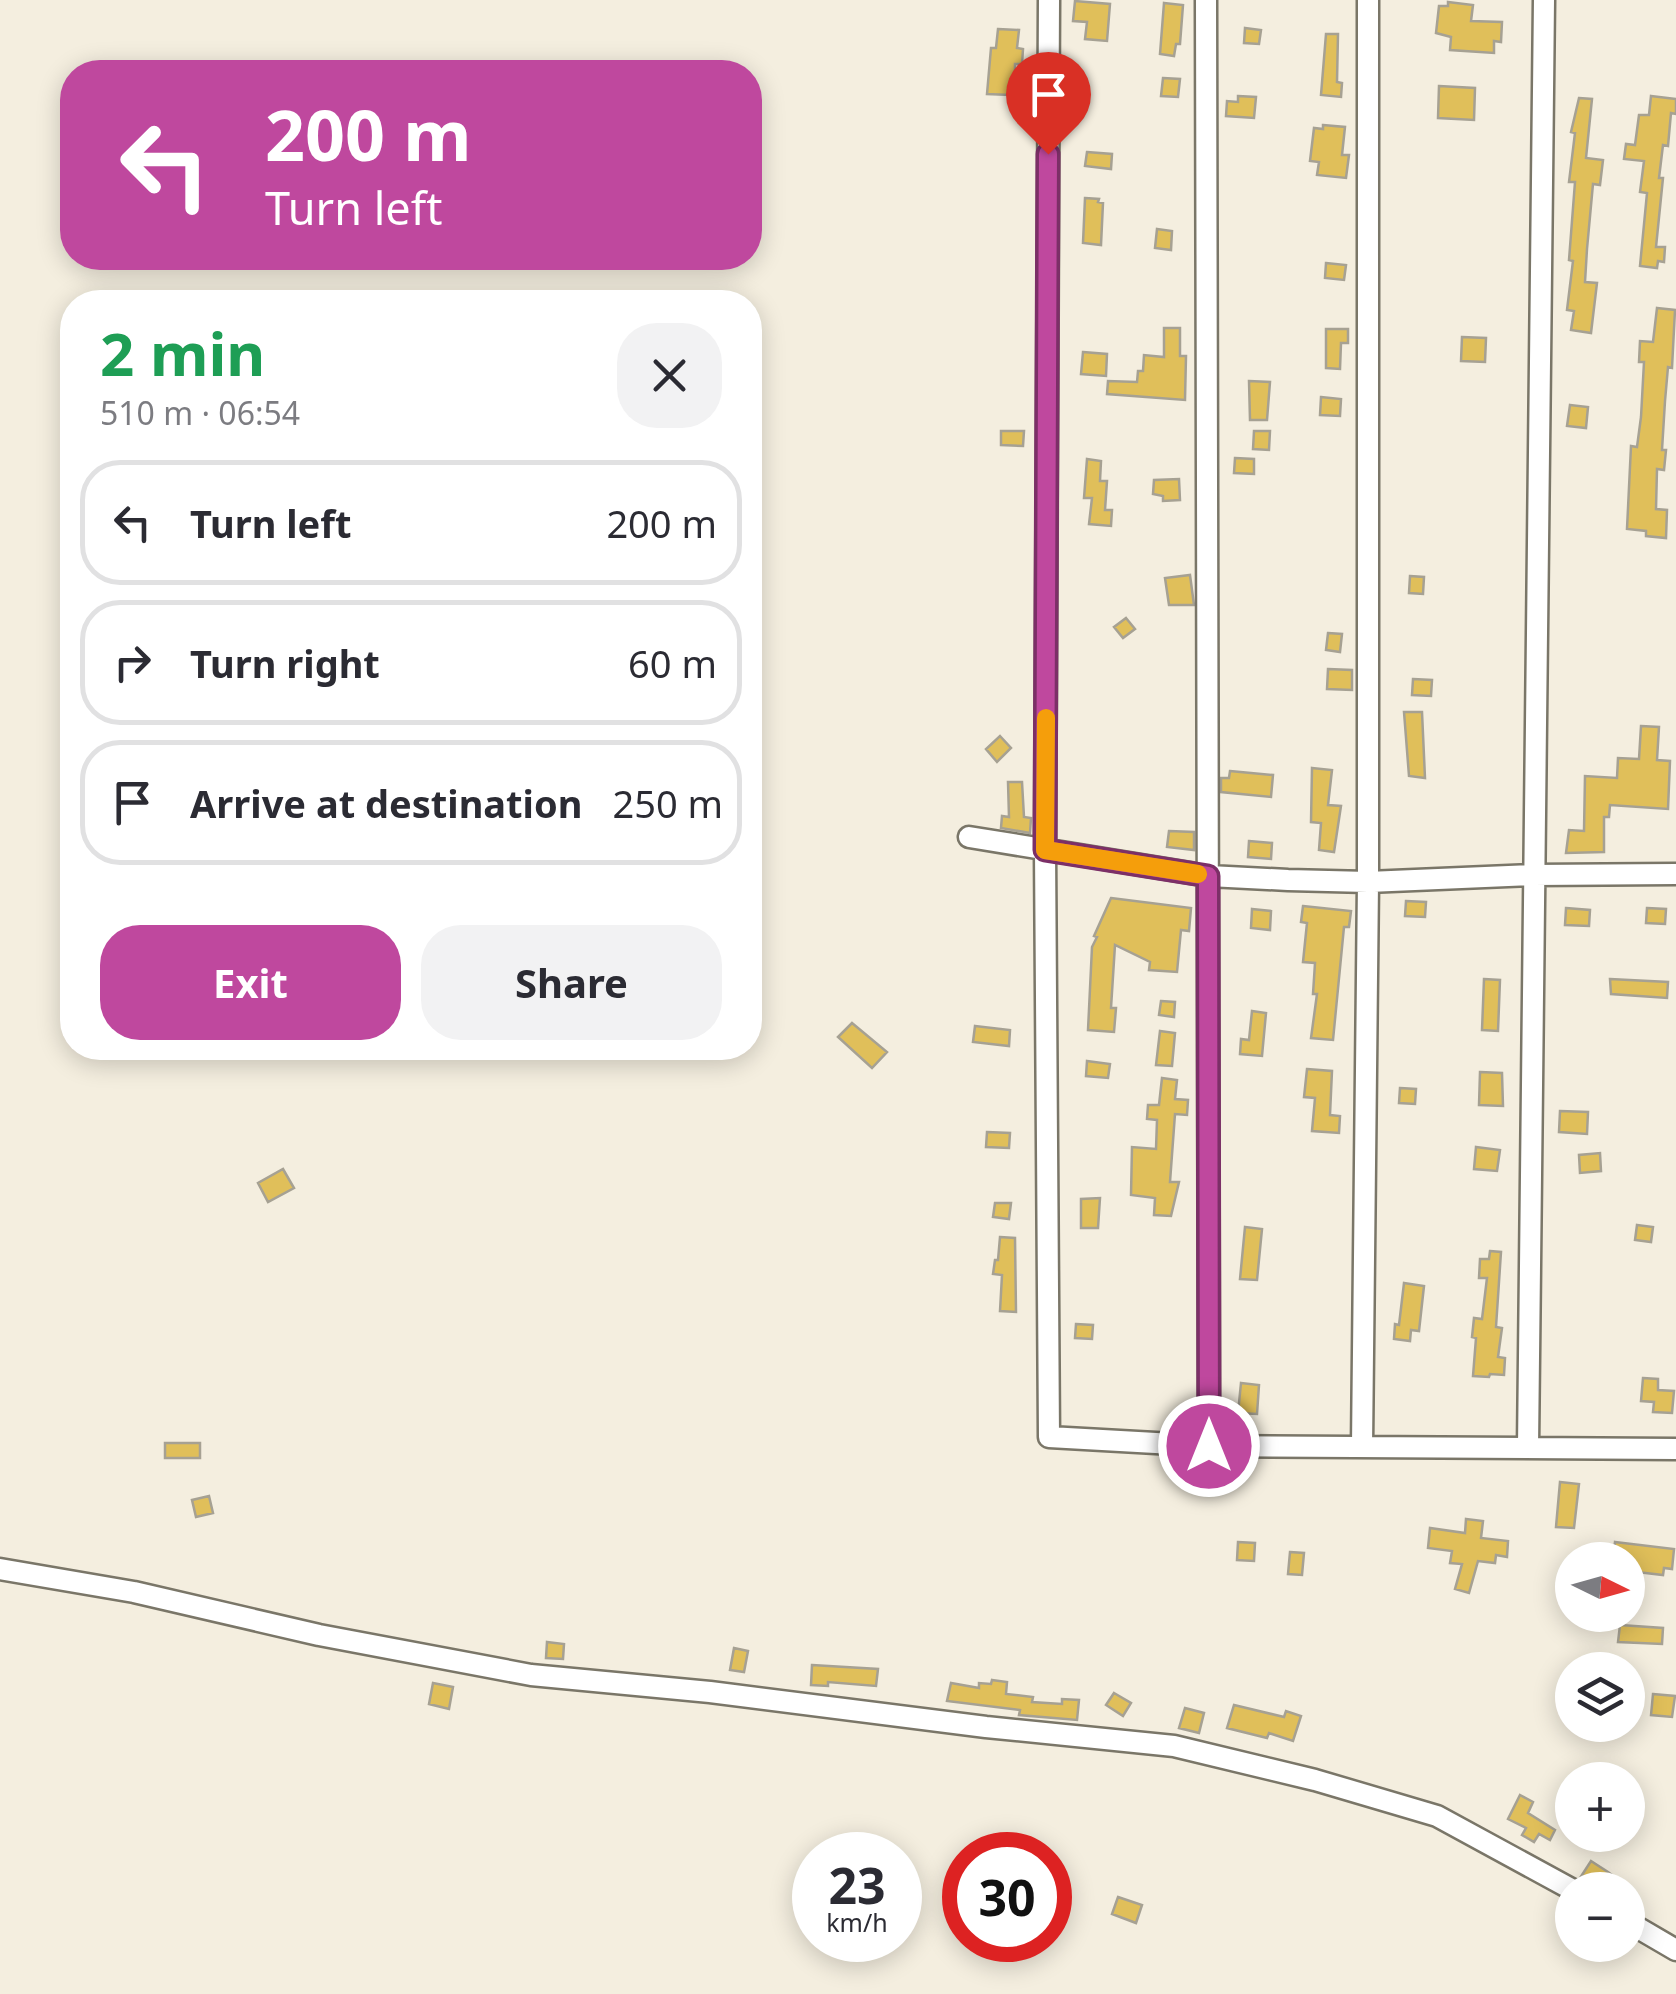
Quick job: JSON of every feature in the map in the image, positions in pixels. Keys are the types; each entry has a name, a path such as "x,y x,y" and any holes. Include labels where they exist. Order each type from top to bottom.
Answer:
{"street":[{"path":"1049,0 1045,850 1050,1437 1209,1446 1676,1449"},
{"path":"1206,0 1209,1446"},
{"path":"1362,1446 1368,882 1368,0"},
{"path":"1528,1447 1544,0"},
{"path":"969,836 1208,876 1368,882 1676,874"},
{"path":"0,1569 134,1592 319,1635 531,1675 1174,1746 1315,1780 1437,1816 1555,1880"},
{"path":"1645,1932 1676,1950"}],"building":[{"path":"1075,1 1110,4 1107,41 1085,39 1087,22 1073,21"},
{"path":"1448,2 1473,5 1471,21 1502,22 1501,42 1494,41 1494,53 1450,50 1451,37 1436,33 1439,6 1448,6"},
{"path":"1164,3 1183,5 1180,44 1176,44 1174,56 1160,54"},
{"path":"1245,28 1261,30 1259,44 1244,43"},
{"path":"998,29 1019,30 1017,48 1023,49 1022,64 1015,64 1015,93 1011,95 987,94 991,48 996,48"},
{"path":"1326,34 1338,34 1337,82 1342,83 1341,97 1321,95"},
{"path":"1163,78 1180,79 1178,97 1161,96"},
{"path":"1439,86 1475,88 1474,120 1438,118"},
{"path":"1238,96 1256,97 1254,118 1226,116 1227,101 1238,102"},
{"path":"1651,96 1676,99 1676,114 1671,113 1668,146 1663,145 1659,178 1663,178 1656,247 1665,247 1664,262 1658,261 1657,268 1640,266 1647,193 1640,192 1644,161 1624,159 1626,144 1635,145 1639,115 1649,115"},
{"path":"1579,98 1592,99 1586,158 1603,160 1600,185 1593,184 1587,249 1585,282 1597,283 1591,333 1571,330 1574,311 1567,310 1575,182 1569,182 1575,133 1571,132"},
{"path":"1323,125 1345,127 1342,155 1349,155 1346,178 1317,175 1319,162 1310,161 1314,128 1323,129"},
{"path":"1087,152 1112,154 1111,169 1085,166"},
{"path":"1085,198 1103,203 1101,245 1083,243"},
{"path":"1157,229 1172,231 1171,250 1155,248"},
{"path":"1326,263 1346,265 1344,280 1325,278"},
{"path":"1657,308 1675,310 1672,368 1668,367 1665,401 1664,470 1657,469 1656,509 1667,510 1666,538 1627,529 1631,446 1637,447 1641,417 1644,362 1639,362 1640,341 1653,342"},
{"path":"1164,328 1180,328 1180,356 1186,356 1185,400 1107,394 1108,381 1137,382 1138,371 1143,371 1144,355 1164,357"},
{"path":"1326,329 1348,329 1348,343 1341,343 1340,369 1326,368"},
{"path":"1462,337 1486,338 1485,362 1461,361"},
{"path":"1083,352 1107,354 1106,376 1081,374"},
{"path":"1249,381 1270,382 1267,420 1250,420"},
{"path":"1321,397 1341,399 1340,416 1320,415"},
{"path":"1570,405 1588,407 1586,428 1567,426"},
{"path":"1001,431 1024,431 1023,446 1001,445"},
{"path":"1254,431 1270,431 1269,450 1253,449"},
{"path":"1235,458 1254,459 1254,474 1234,473"},
{"path":"1087,459 1101,461 1100,481 1107,481 1105,510 1112,510 1111,526 1089,524 1092,498 1084,498"},
{"path":"1179,479 1180,500 1163,501 1163,496 1153,494 1154,480"},
{"path":"1190,575 1194,605 1169,605 1165,578"},
{"path":"1410,576 1424,577 1423,594 1409,593"},
{"path":"1126,618 1135,629 1123,638 1114,627"},
{"path":"1328,633 1342,634 1340,652 1326,650"},
{"path":"1328,669 1352,670 1352,690 1327,689"},
{"path":"1413,679 1432,680 1431,696 1412,695"},
{"path":"1404,712 1422,712 1425,778 1409,776"},
{"path":"1641,726 1659,727 1657,760 1670,761 1668,809 1610,805 1609,817 1604,817 1604,852 1566,853 1569,830 1584,831 1585,776 1617,778 1618,758 1639,759"},
{"path":"1000,736 1011,748 997,762 986,749"},
{"path":"1312,768 1332,770 1328,805 1341,806 1334,852 1319,850 1321,823 1311,822"},
{"path":"1230,771 1273,775 1271,797 1221,792 1221,778 1229,778"},
{"path":"1008,782 1022,782 1024,817 1031,818 1030,833 1001,828 1002,816 1009,817"},
{"path":"1169,831 1194,832 1194,850 1167,847"},
{"path":"1249,841 1272,843 1271,859 1248,857"},
{"path":"1111,898 1191,908 1189,931 1181,930 1177,972 1149,970 1150,962 1115,945 1111,1008 1116,1008 1114,1032 1088,1030 1092,947"},
{"path":"1406,901 1426,902 1425,917 1405,916"},
{"path":"1303,906 1351,911 1349,927 1344,927 1333,1040 1311,1038 1317,994 1313,994 1315,963 1303,962 1307,923 1301,922"},
{"path":"1566,908 1590,910 1589,926 1565,925"},
{"path":"1647,908 1666,909 1665,924 1646,923"},
{"path":"1252,909 1271,911 1270,930 1251,928"},
{"path":"1484,979 1500,980 1498,1031 1482,1030"},
{"path":"1610,979 1668,982 1667,998 1611,994"},
{"path":"1161,1001 1175,1002 1174,1017 1159,1015"},
{"path":"1252,1011 1266,1013 1262,1056 1240,1054 1241,1039 1249,1040"},
{"path":"852,1023 887,1052 872,1068 838,1037"},
{"path":"975,1026 1010,1030 1009,1046 973,1042"},
{"path":"1160,1031 1175,1033 1172,1066 1156,1065"},
{"path":"1087,1061 1110,1064 1108,1078 1086,1076"},
{"path":"1307,1069 1332,1071 1330,1115 1340,1116 1339,1133 1312,1131 1315,1098 1304,1097"},
{"path":"1480,1072 1502,1073 1503,1106 1479,1105"},
{"path":"1162,1078 1177,1080 1175,1099 1188,1100 1187,1115 1175,1114 1170,1182 1179,1182 1171,1216 1154,1215 1155,1198 1131,1195 1132,1147 1156,1149 1157,1120 1147,1119 1148,1105 1159,1105"},
{"path":"1400,1088 1416,1089 1415,1104 1399,1103"},
{"path":"1560,1111 1588,1112 1587,1134 1559,1132"},
{"path":"987,1132 1010,1133 1009,1148 986,1147"},
{"path":"1476,1147 1500,1150 1497,1171 1474,1169"},
{"path":"1600,1153 1601,1171 1580,1173 1579,1155"},
{"path":"283,1169 294,1188 268,1202 258,1183"},
{"path":"1100,1198 1098,1228 1081,1228 1081,1199"},
{"path":"995,1203 1011,1203 1009,1219 993,1217"},
{"path":"1637,1225 1653,1227 1651,1242 1635,1240"},
{"path":"1245,1227 1262,1229 1257,1280 1240,1279"},
{"path":"1000,1237 1015,1238 1016,1312 1000,1311 1002,1275 993,1274"},
{"path":"1490,1251 1501,1252 1496,1327 1502,1328 1498,1357 1505,1358 1504,1375 1473,1376 1474,1318 1482,1319 1487,1278 1479,1278 1480,1259 1489,1259"},
{"path":"1404,1283 1424,1286 1419,1331 1411,1330 1410,1341 1394,1339"},
{"path":"1076,1324 1093,1325 1092,1339 1075,1338"},
{"path":"1643,1378 1658,1379 1658,1390 1674,1391 1672,1413 1653,1412 1654,1402 1641,1401"},
{"path":"1241,1383 1259,1385 1257,1414 1238,1413"},
{"path":"165,1443 200,1443 200,1458 165,1458"},
{"path":"1560,1482 1579,1484 1574,1528 1556,1527"},
{"path":"209,1496 213,1513 196,1517 192,1500"},
{"path":"1466,1519 1483,1521 1481,1538 1508,1541 1507,1557 1496,1555 1495,1563 1478,1561 1469,1593 1455,1589 1462,1564 1450,1563 1452,1551 1428,1548 1430,1528 1465,1533"},
{"path":"1238,1542 1255,1543 1254,1561 1237,1560"},
{"path":"1645,1546 1674,1549 1672,1569 1664,1568 1663,1575 1645,1573"},
{"path":"1290,1552 1304,1553 1302,1575 1288,1574"},
{"path":"1663,1628 1662,1644 1618,1642 1619,1632"},
{"path":"547,1642 564,1644 563,1659 546,1658"},
{"path":"734,1648 748,1651 744,1672 730,1670"},
{"path":"812,1665 878,1669 876,1686 828,1682 828,1686 811,1685"},
{"path":"992,1680 1007,1682 1006,1694 1033,1697 1032,1702 1062,1704 1062,1699 1079,1700 1077,1720 1019,1715 1020,1710 947,1701 951,1683 979,1688 979,1683 991,1684"},
{"path":"433,1683 453,1687 449,1709 429,1704"},
{"path":"1114,1693 1131,1703 1123,1716 1106,1705"},
{"path":"1653,1694 1675,1696 1672,1717 1651,1715"},
{"path":"1234,1705 1284,1717 1286,1711 1301,1716 1293,1741 1269,1733 1267,1738 1227,1728"},
{"path":"1185,1708 1204,1713 1199,1733 1179,1728"},
{"path":"1520,1795 1533,1802 1528,1813 1555,1830 1550,1840 1539,1834 1534,1842 1522,1835 1526,1828 1508,1819"},
{"path":"1591,1861 1608,1872 1584,1872"},
{"path":"1118,1897 1142,1905 1136,1923 1112,1914"}],"slow traffic":[{"path":"1046,718 1045,850 1198,874"}],"route":[{"path":"1048,154 1045,850 1208,876 1209,1446"}]}
